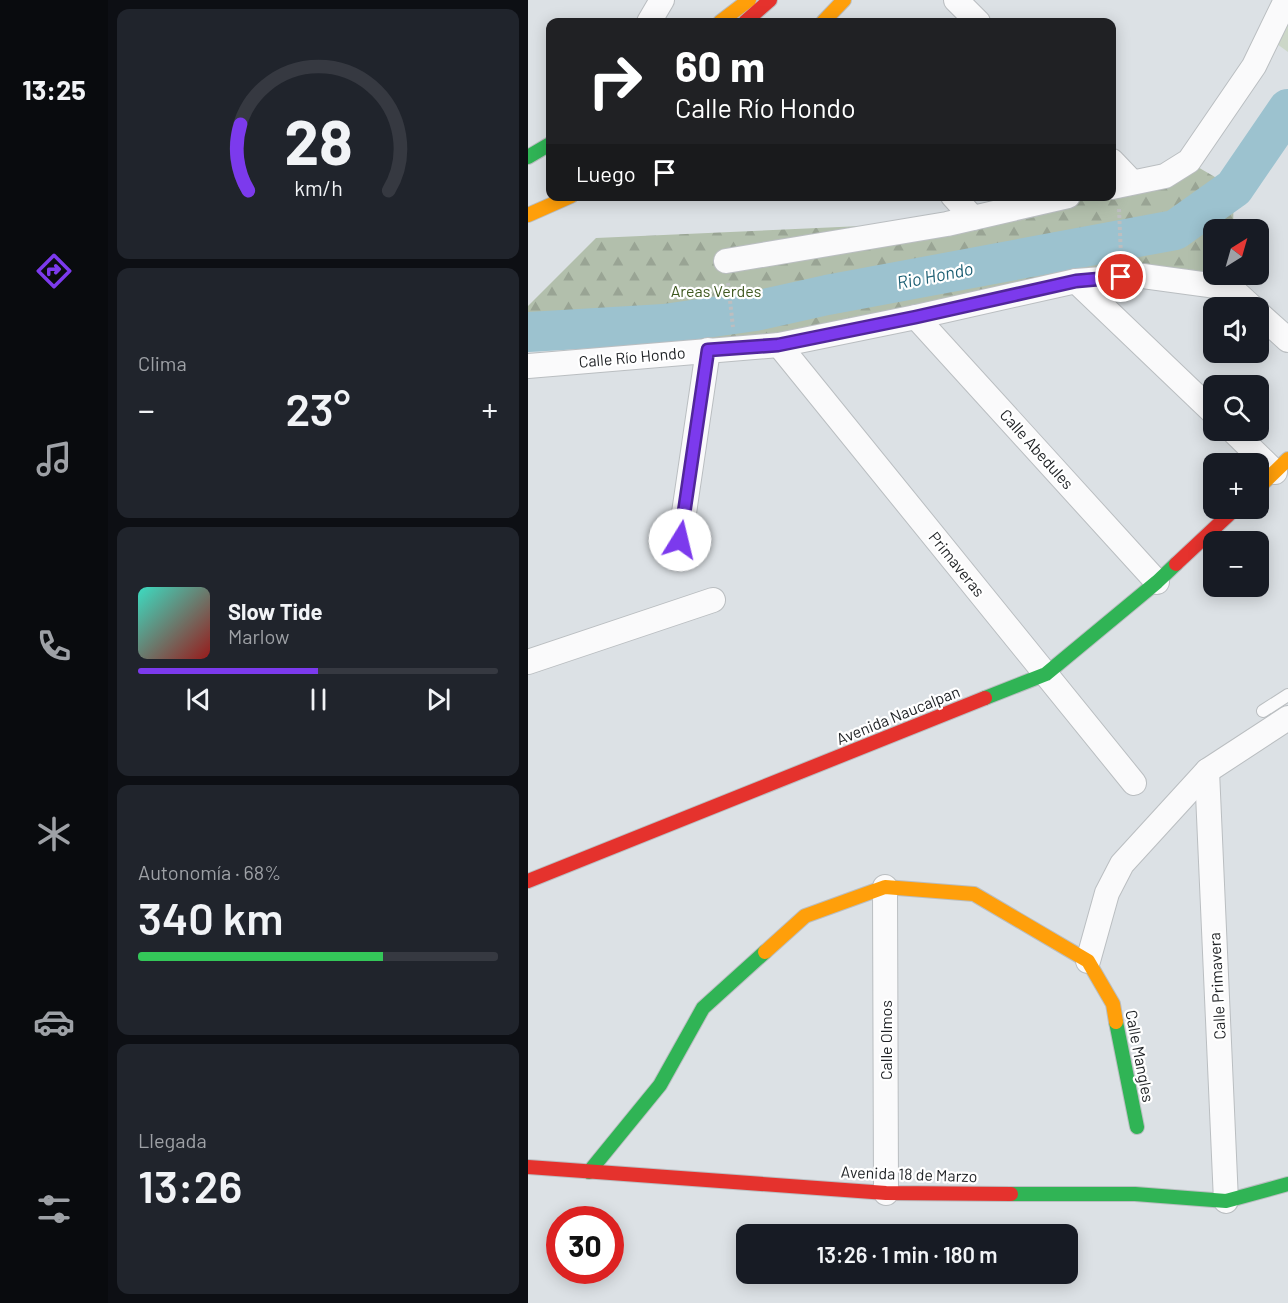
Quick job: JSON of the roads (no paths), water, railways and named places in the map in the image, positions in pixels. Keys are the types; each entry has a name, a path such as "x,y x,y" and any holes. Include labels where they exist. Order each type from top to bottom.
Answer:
{"street":[{"path":"651,18 662,0"},
{"path":"725,18 749,0"},
{"path":"751,18 771,0"},
{"path":"827,18 844,0"},
{"path":"956,0 974,18"},
{"path":"1116,174 1121,191 1165,176 1189,161 1254,66 1286,0"},
{"path":"528,157 546,146"},
{"path":"528,215 560,201"},
{"path":"958,201 973,218"},
{"path":"727,270 1046,201"},
{"name":"Calle Río Hondo","path":"528,366 778,345 1076,281 1143,276 1232,288 1241,297"},
{"path":"1076,281 1203,402"},
{"name":"Calle Abedules","path":"916,317 1157,582"},
{"path":"1269,323 1288,340"},
{"name":"Primaveras","path":"778,345 1134,783"},
{"path":"680,540 708,350"},
{"path":"1243,441 1274,473"},
{"name":"Avenida Naucalpan","path":"528,881 1046,674 1157,582 1224,519"},
{"path":"528,662 713,600"},
{"path":"589,1172 660,1085 703,1008 806,916 885,887 974,894 1088,961 1107,893 1122,864 1207,771 1288,718"},
{"name":"Calle Primavera","path":"1207,771 1227,1201"},
{"name":"Calle Olmos","path":"885,887 886,1192"},
{"name":"Calle Mangles","path":"1088,961 1113,1004 1137,1127"},
{"name":"Avenida 18 de Marzo","path":"528,1167 886,1192 1135,1194 1227,1201 1288,1184"}],"lane":[{"path":"1263,711 1288,695"}],"waterway":[{"name":"Rio Hondo","path":"528,332 664,324 755,311 827,295 1175,230 1234,188 1288,109"}],"park label":[{"name":"Areas Verdes","path":"716,291"}]}
